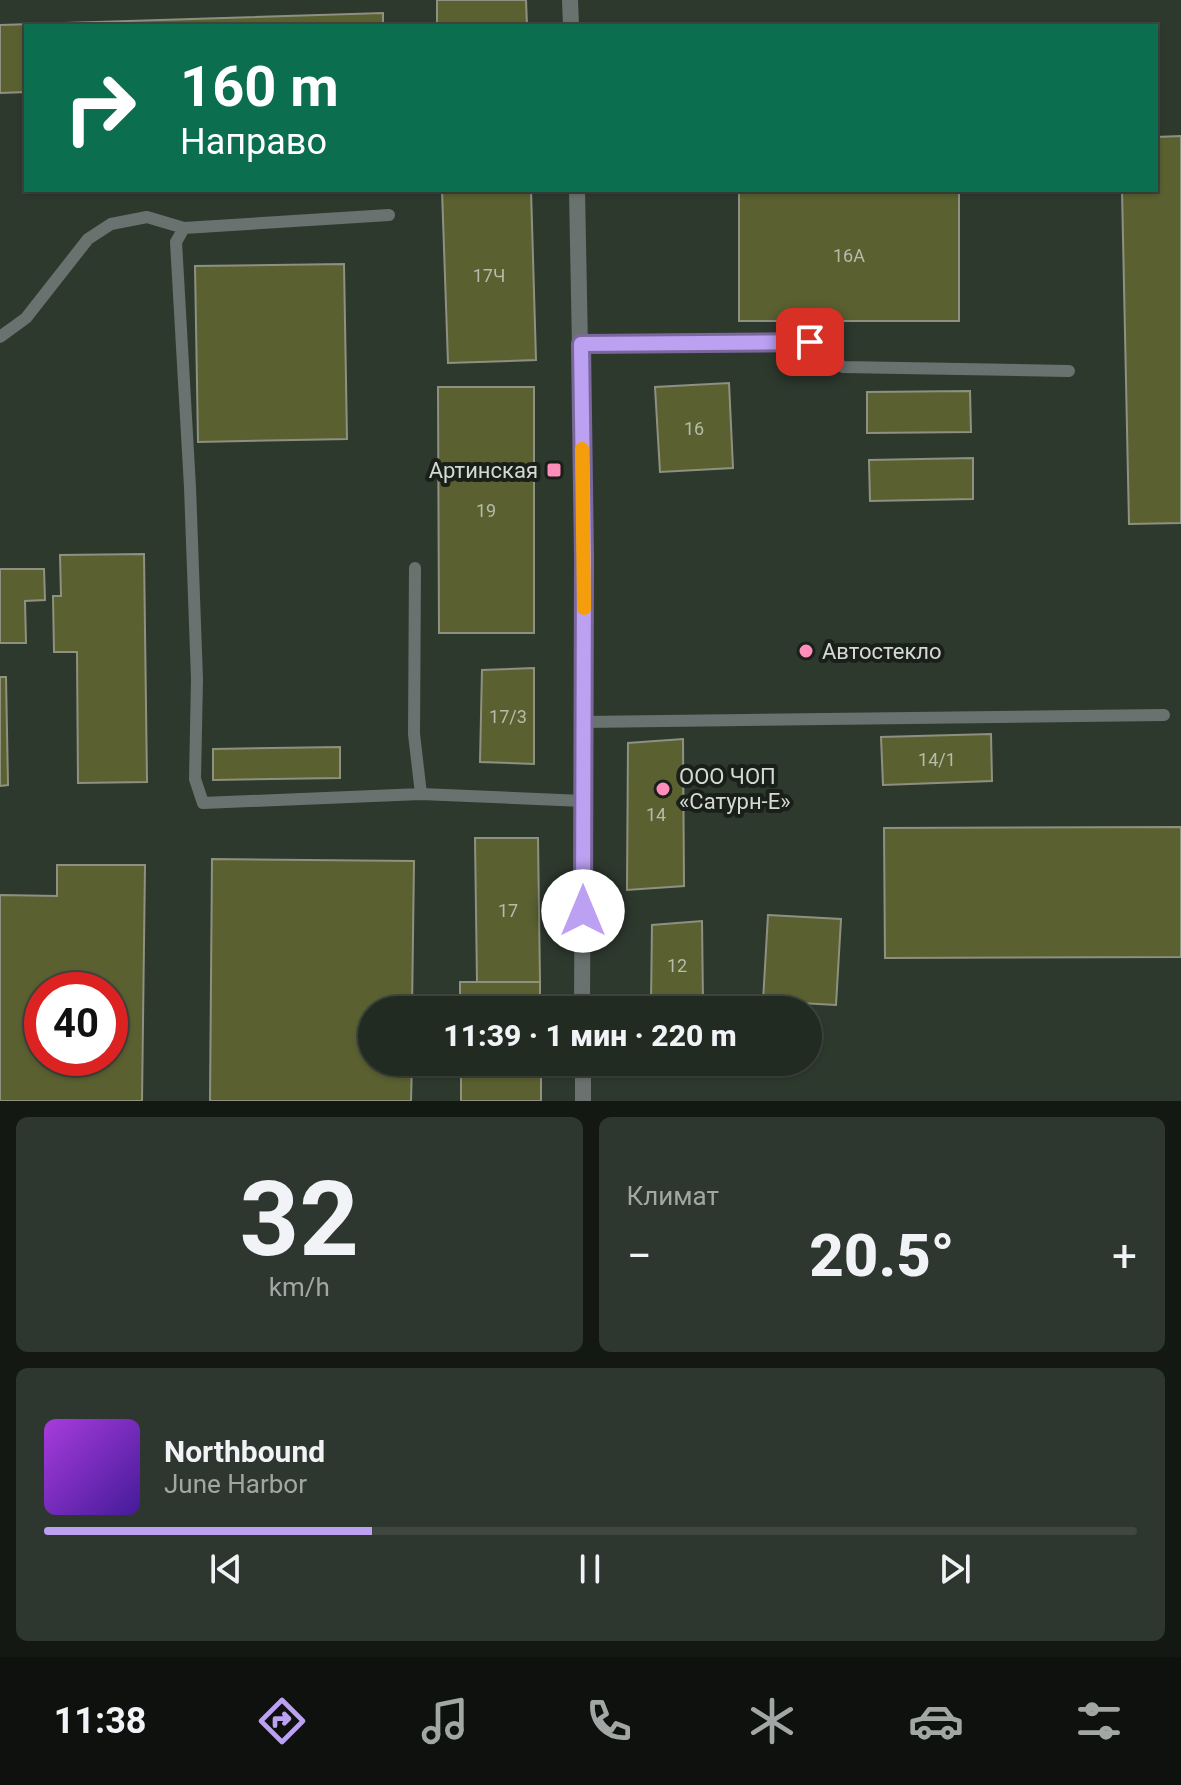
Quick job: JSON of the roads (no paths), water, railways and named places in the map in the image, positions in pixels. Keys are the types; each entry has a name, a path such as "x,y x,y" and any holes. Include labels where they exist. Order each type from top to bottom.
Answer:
{"street":[{"path":"570,0 571,24"},
{"path":"577,192 581,344 582,996"},
{"path":"583,1076 583,1101"}],"lane":[{"path":"0,337 26,318 88,239 111,224 147,217 184,228 389,215"},
{"path":"184,228 176,242 197,679 195,779 203,803 421,794 583,801"},
{"path":"581,344 810,342 843,367 1069,371"},
{"path":"415,568 414,734 421,794"},
{"path":"583,722 1164,715"}],"place":[{"name":"Артинская","path":"554,470"},
{"name":"Автостекло","path":"806,651"},
{"name":"ООО ЧОП «Сатурн-Е»","path":"663,789"}]}
